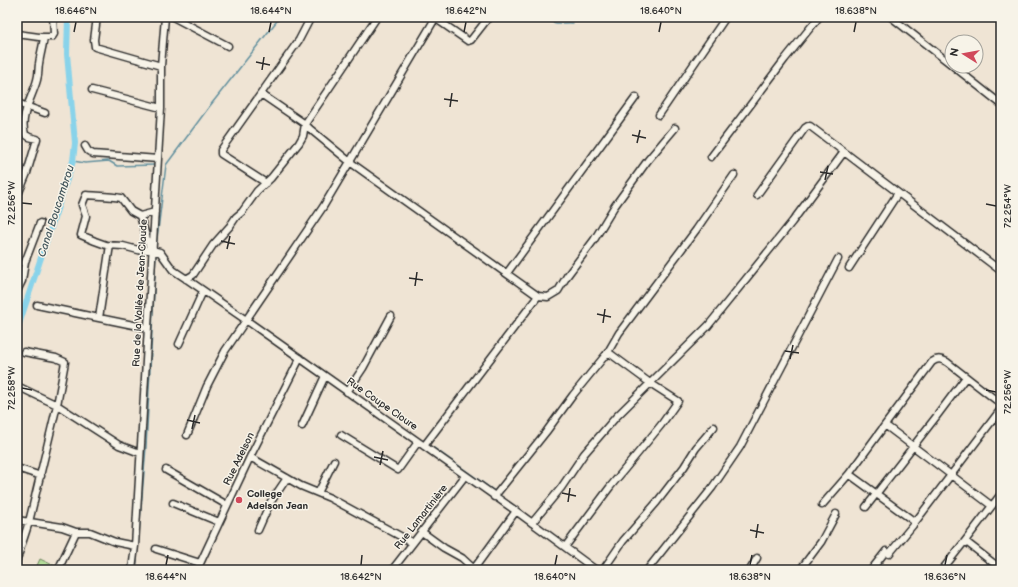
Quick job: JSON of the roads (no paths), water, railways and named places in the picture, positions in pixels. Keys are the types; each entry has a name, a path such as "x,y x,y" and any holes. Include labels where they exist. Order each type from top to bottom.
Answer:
{"street":[{"path":"17,34 44,37 52,36 54,34 53,17"},
{"path":"97,17 94,40 95,48 161,66"},
{"name":"Rue de la Vallée de Jean-Claude","path":"132,570 135,546 154,250 161,108 161,66 165,17"},
{"path":"173,17 228,46"},
{"path":"266,183 243,169 220,152 300,40 311,17"},
{"path":"186,279 193,276 213,244 242,212 256,191 266,183 299,143 303,136 305,124 377,17"},
{"path":"186,436 207,386 225,351 323,207 436,17 468,41 471,40 489,17"},
{"path":"659,115 726,17"},
{"path":"711,157 785,59 819,17"},
{"path":"891,17 944,59"},
{"path":"17,197 27,173 37,138 29,137 24,131 26,107 37,82 44,37"},
{"path":"963,74 1001,104"},
{"path":"92,90 161,108"},
{"path":"261,94 305,124 350,162 507,274 538,296 548,298 558,291 567,276 594,240 614,207 648,160 675,128"},
{"path":"507,274 636,96"},
{"path":"17,103 45,113"},
{"path":"757,194 807,126 813,128 1001,271"},
{"path":"85,146 88,151 93,154 158,159"},
{"path":"532,523 561,488 584,454 616,417 708,326 792,222 844,152"},
{"path":"494,496 546,432 572,395 608,352 619,333 696,230 734,175"},
{"path":"849,268 898,193"},
{"path":"86,195 121,198 126,206 140,216 154,250 142,251 123,246 110,245 94,241 81,235 86,216 82,205 86,195"},
{"path":"140,216 155,212"},
{"path":"17,291 22,281 25,262 40,223"},
{"path":"99,318 110,245"},
{"name":"Rue Coupe Cloure","path":"154,250 173,270 516,511 596,570"},
{"path":"647,570 712,488 740,447 838,259"},
{"path":"179,344 203,291"},
{"path":"424,446 538,296"},
{"path":"37,305 148,328"},
{"path":"347,392 363,368 391,316"},
{"path":"17,559 29,522 41,476 66,362 56,358 24,352"},
{"path":"565,547 610,487 661,425 678,401 650,383 608,352"},
{"name":"Rue Adelson","path":"197,570 250,457 300,358"},
{"path":"822,505 849,474 923,373 936,359 941,359 947,362 1001,404"},
{"path":"302,426 325,376"},
{"path":"866,507 966,377"},
{"path":"17,386 57,405 119,445 140,453"},
{"path":"871,570 915,522 1001,409"},
{"path":"885,425 992,506"},
{"path":"603,570 623,541 684,467 696,448 714,427"},
{"path":"341,434 398,470 418,442"},
{"path":"250,457 301,486 330,498 414,543"},
{"path":"318,493 334,461"},
{"path":"17,468 41,476"},
{"path":"166,470 227,506"},
{"path":"849,474 915,522"},
{"name":"Rue Lamartinière","path":"392,570 465,476"},
{"path":"258,530 270,503 287,478"},
{"path":"942,570 1001,494"},
{"path":"172,503 219,522"},
{"path":"422,532 444,548 462,558 474,570 516,511"},
{"path":"800,570 821,542 836,514"},
{"path":"17,520 62,527 76,532 90,532 115,542 135,546"},
{"path":"58,570 76,532"},
{"path":"965,541 1000,569"},
{"path":"156,549 200,563"},
{"path":"750,570 757,558"}],"waterway":[{"name":"Canal Boucambrou","path":"17,330 73,161 75,143 67,54 68,17"},
{"path":"156,247 166,165 209,107 280,17"},
{"path":"546,17 555,23 573,23"},
{"path":"73,161 85,163 109,161 117,166 154,165"},
{"path":"136,570 146,447 156,253"},
{"path":"434,448 496,492"},
{"path":"499,495 533,520"},
{"path":"536,522 558,538"}],"place":[{"name":"College Adelson Jean","path":"239,500"}]}
